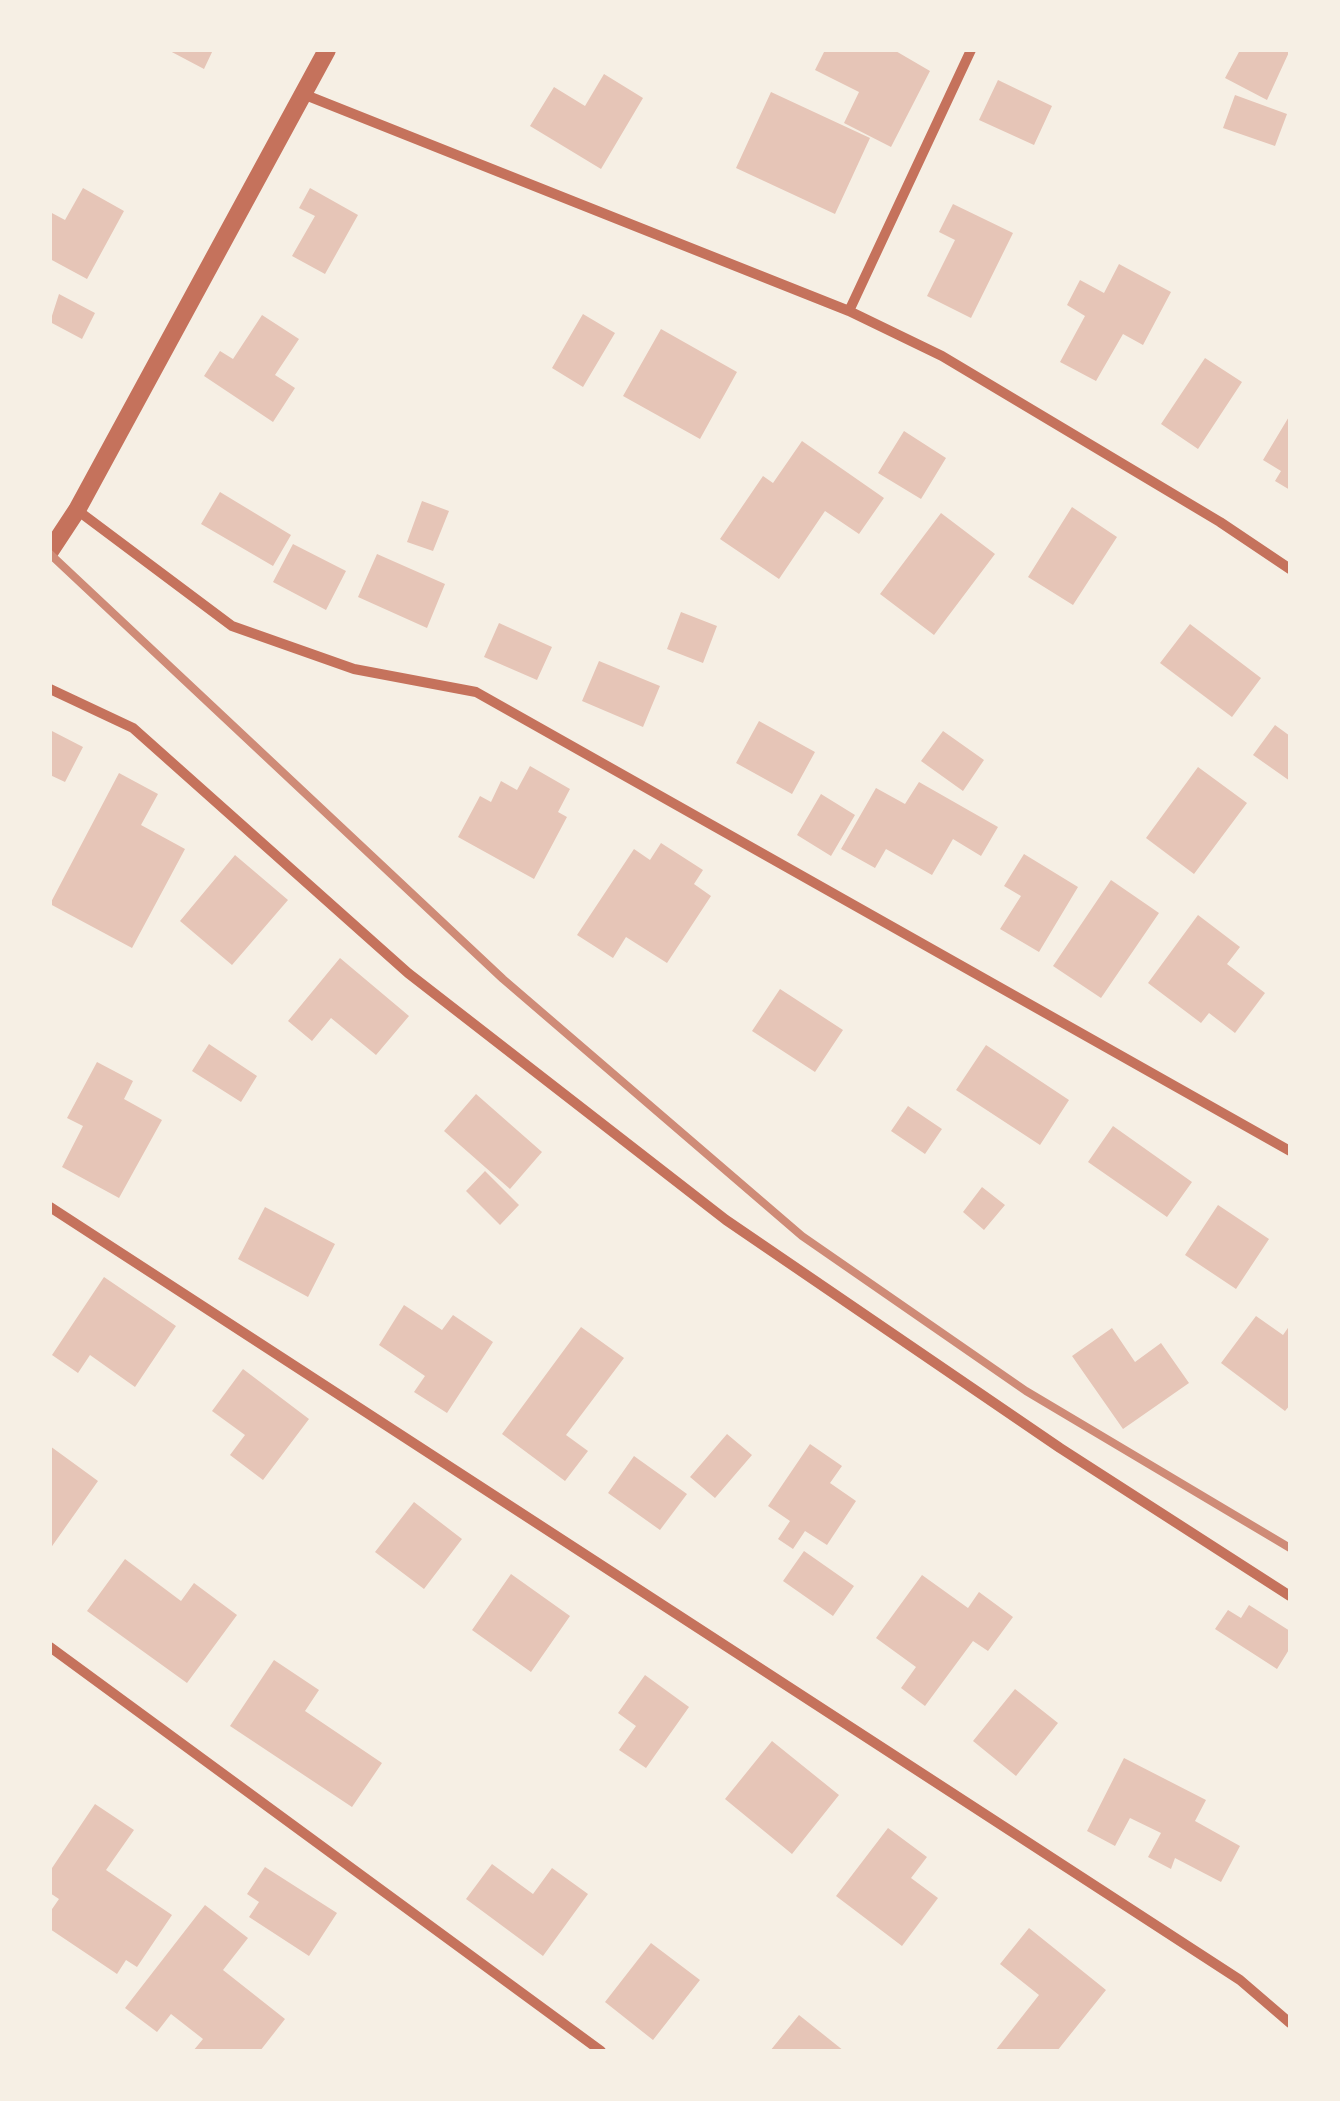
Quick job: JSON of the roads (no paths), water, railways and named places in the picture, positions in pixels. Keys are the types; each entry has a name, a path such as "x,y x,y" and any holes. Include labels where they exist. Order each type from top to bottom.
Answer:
{"street":[{"path":"50,551 77,510 327,50"},
{"path":"849,311 971,50"},
{"path":"303,94 849,311 942,356 1290,569"},
{"path":"77,510 232,626 354,669 476,692 1290,1151"},
{"path":"50,689 134,728 408,972 726,1220 1060,1448 1290,1596"},
{"path":"50,1207 1240,1980 1290,2023"},
{"path":"50,1647 601,2051"}],"railway":[{"path":"50,554 503,979 802,1236 1026,1391 1290,1548"}]}
